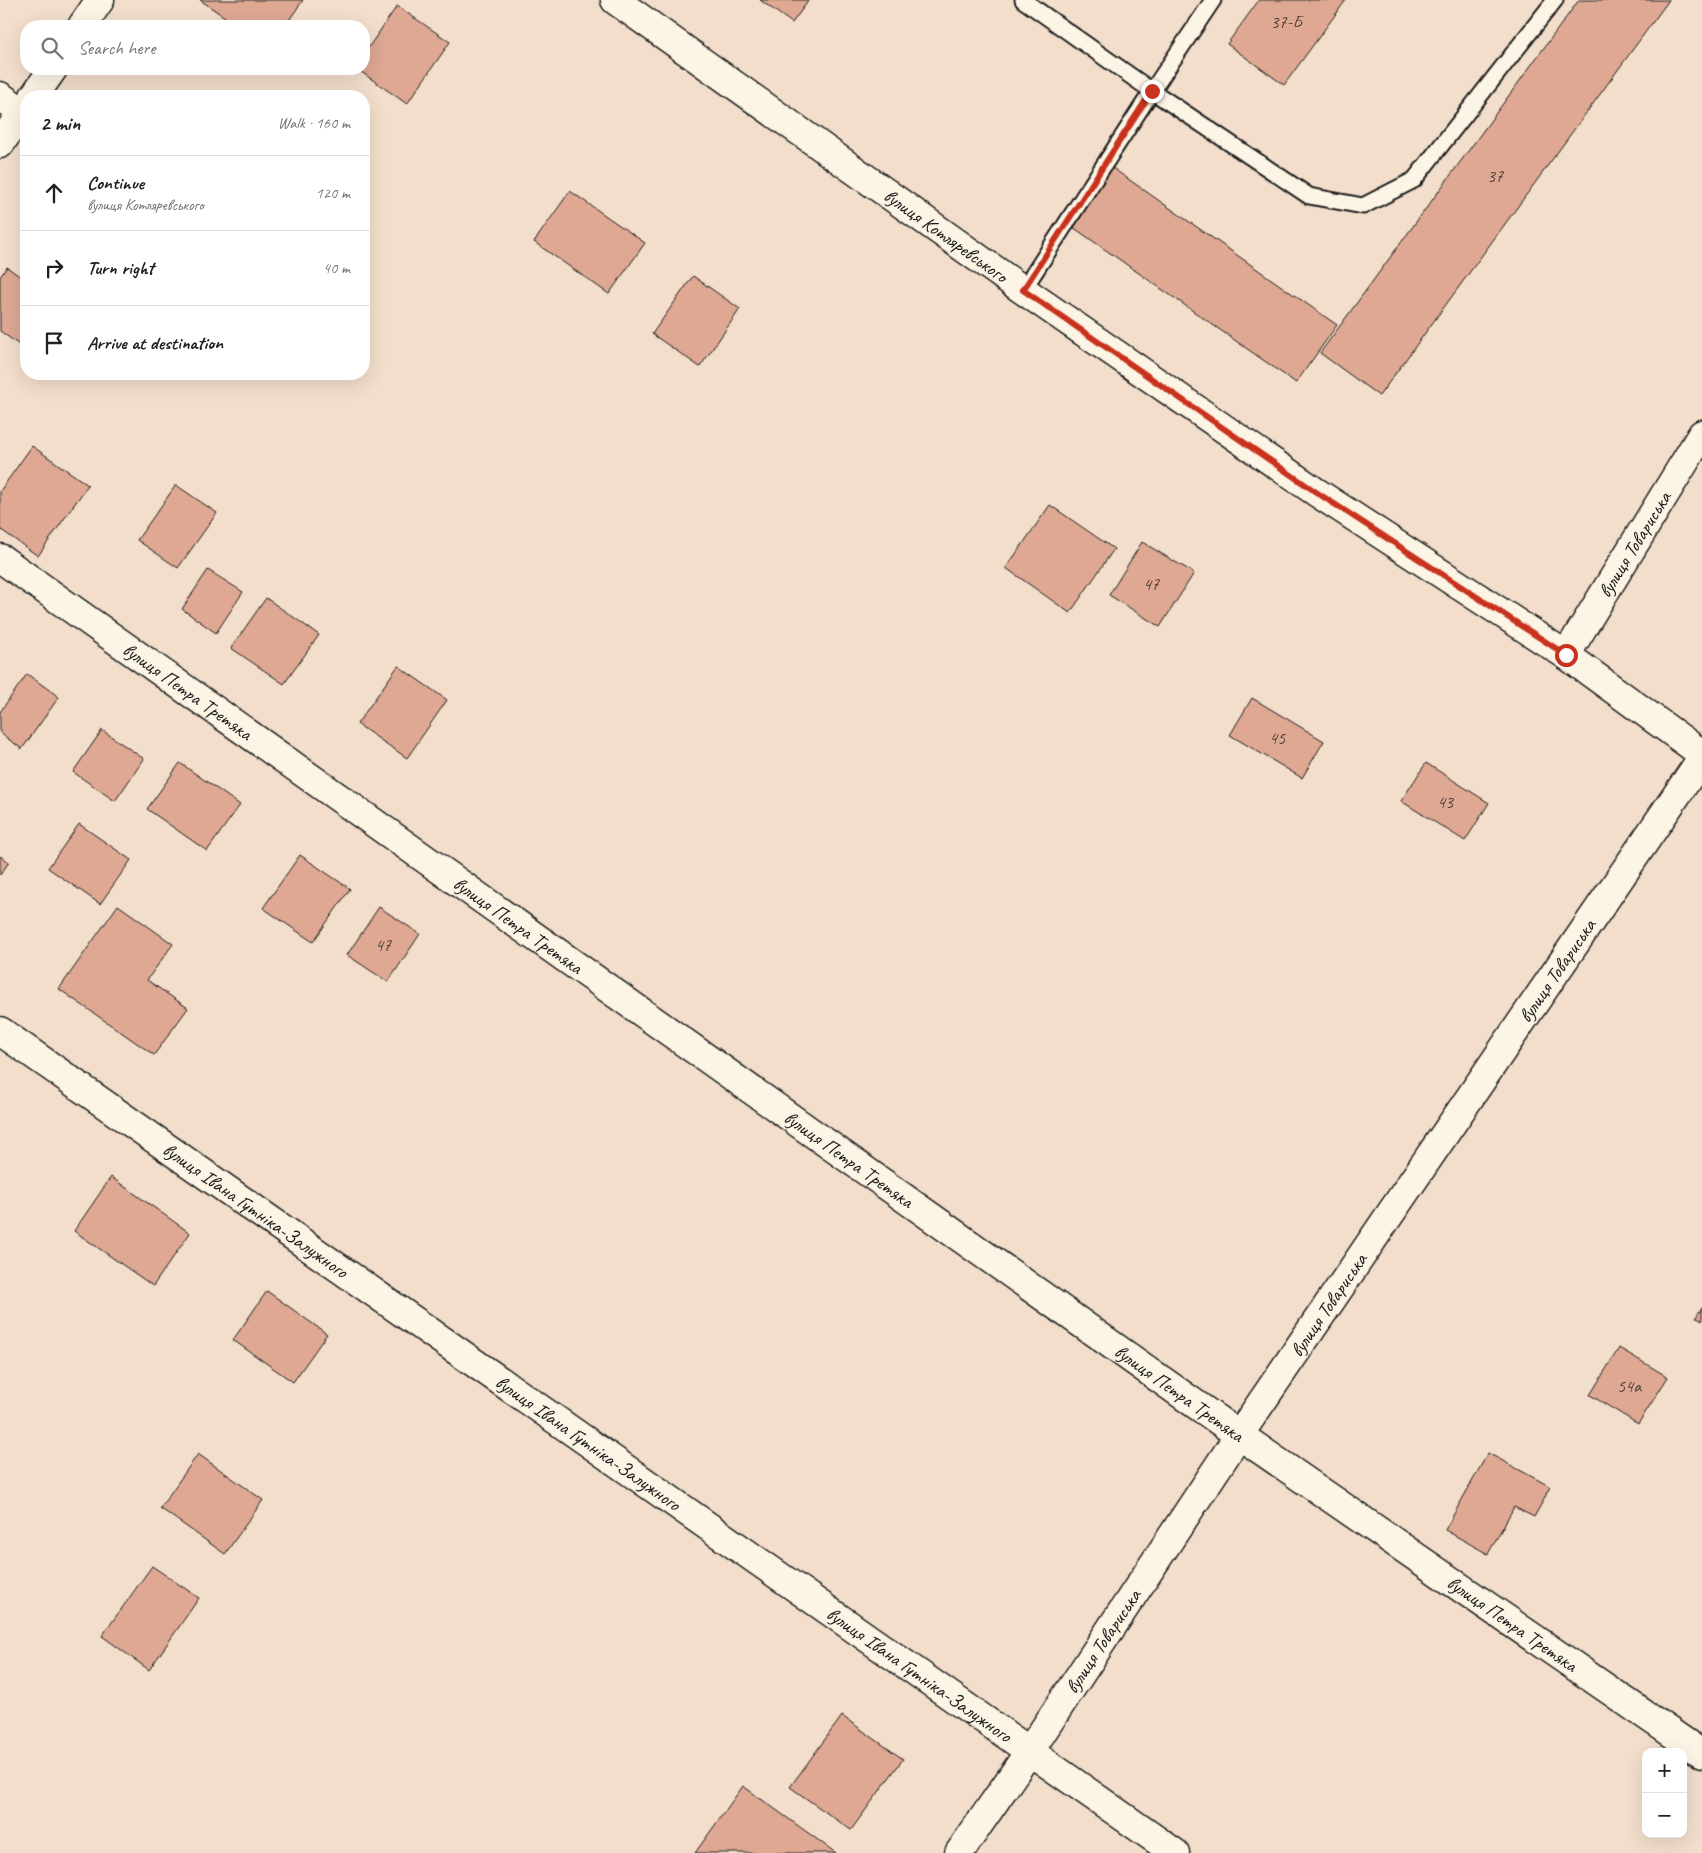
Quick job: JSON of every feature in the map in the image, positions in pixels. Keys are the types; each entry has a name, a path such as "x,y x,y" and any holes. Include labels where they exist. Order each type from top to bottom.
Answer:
{"street":[{"path":"86,20 100,0"},
{"name":"вулиця Котляревського","path":"615,0 1023,290 1316,492 1566,655 1702,756"},
{"path":"38,90 49,75"},
{"path":"0,96 20,102"},
{"path":"0,144 20,116"},
{"name":"вулиця Товариська","path":"1566,655 1702,434"},
{"name":"вулиця Петра Третяка","path":"0,558 1239,1435 1702,1754"},
{"name":"вулиця Товариська","path":"959,1853 1029,1752 1239,1435 1702,756"},
{"name":"вулиця Івана Гутніка-Залужного","path":"0,1031 1175,1853"}],"lane":[{"path":"1023,0 1152,91 1309,196 1363,206 1414,180 1555,0"},
{"path":"1023,290 1213,0"}],"building":[{"path":"200,0 303,0 289,20 229,20"},
{"path":"760,0 809,0 792,23"},
{"path":"1259,0 1346,0 1284,85 1227,44"},
{"path":"1579,0 1669,0 1379,396 1320,353"},
{"path":"397,6 450,42 407,104 366,75 370,75 370,45"},
{"path":"1111,167 1337,325 1296,383 1070,225"},
{"path":"570,191 645,243 609,294 534,242"},
{"path":"7,267 20,277 20,346 0,331 0,277"},
{"path":"693,276 740,309 700,367 652,334"},
{"path":"32,446 88,485 38,556 0,529 0,491"},
{"path":"176,485 217,513 178,568 137,540"},
{"path":"1050,505 1114,549 1070,613 1006,568"},
{"path":"1142,542 1194,573 1160,627 1109,595"},
{"path":"208,570 243,592 216,633 182,609"},
{"path":"266,598 319,635 284,684 231,648"},
{"path":"398,666 447,700 407,758 357,724"},
{"path":"27,674 59,697 22,749 0,733 0,712"},
{"path":"1252,698 1324,741 1302,778 1230,735"},
{"path":"102,730 144,759 115,801 73,772"},
{"path":"180,763 240,805 207,851 147,809"},
{"path":"1426,763 1489,803 1465,841 1401,801"},
{"path":"79,824 131,860 100,904 48,868"},
{"path":"300,855 350,889 313,942 263,908"},
{"path":"0,856 9,862 0,875"},
{"path":"118,905 173,944 147,980 188,1008 154,1055 59,989"},
{"path":"379,907 420,934 388,982 347,955"},
{"path":"111,1177 190,1233 153,1286 74,1231"},
{"path":"267,1291 327,1334 293,1382 233,1340"},
{"path":"1702,1307 1702,1321 1696,1317"},
{"path":"1619,1348 1668,1377 1638,1424 1590,1395"},
{"path":"1488,1453 1551,1487 1534,1517 1514,1507 1488,1554 1445,1530"},
{"path":"198,1454 263,1500 225,1554 160,1508"},
{"path":"152,1566 199,1598 149,1670 102,1636"},
{"path":"842,1716 903,1759 851,1830 790,1787"},
{"path":"743,1786 836,1853 695,1853"}],"route":[{"path":"1152,91 1023,290 1316,492 1566,655"}]}
